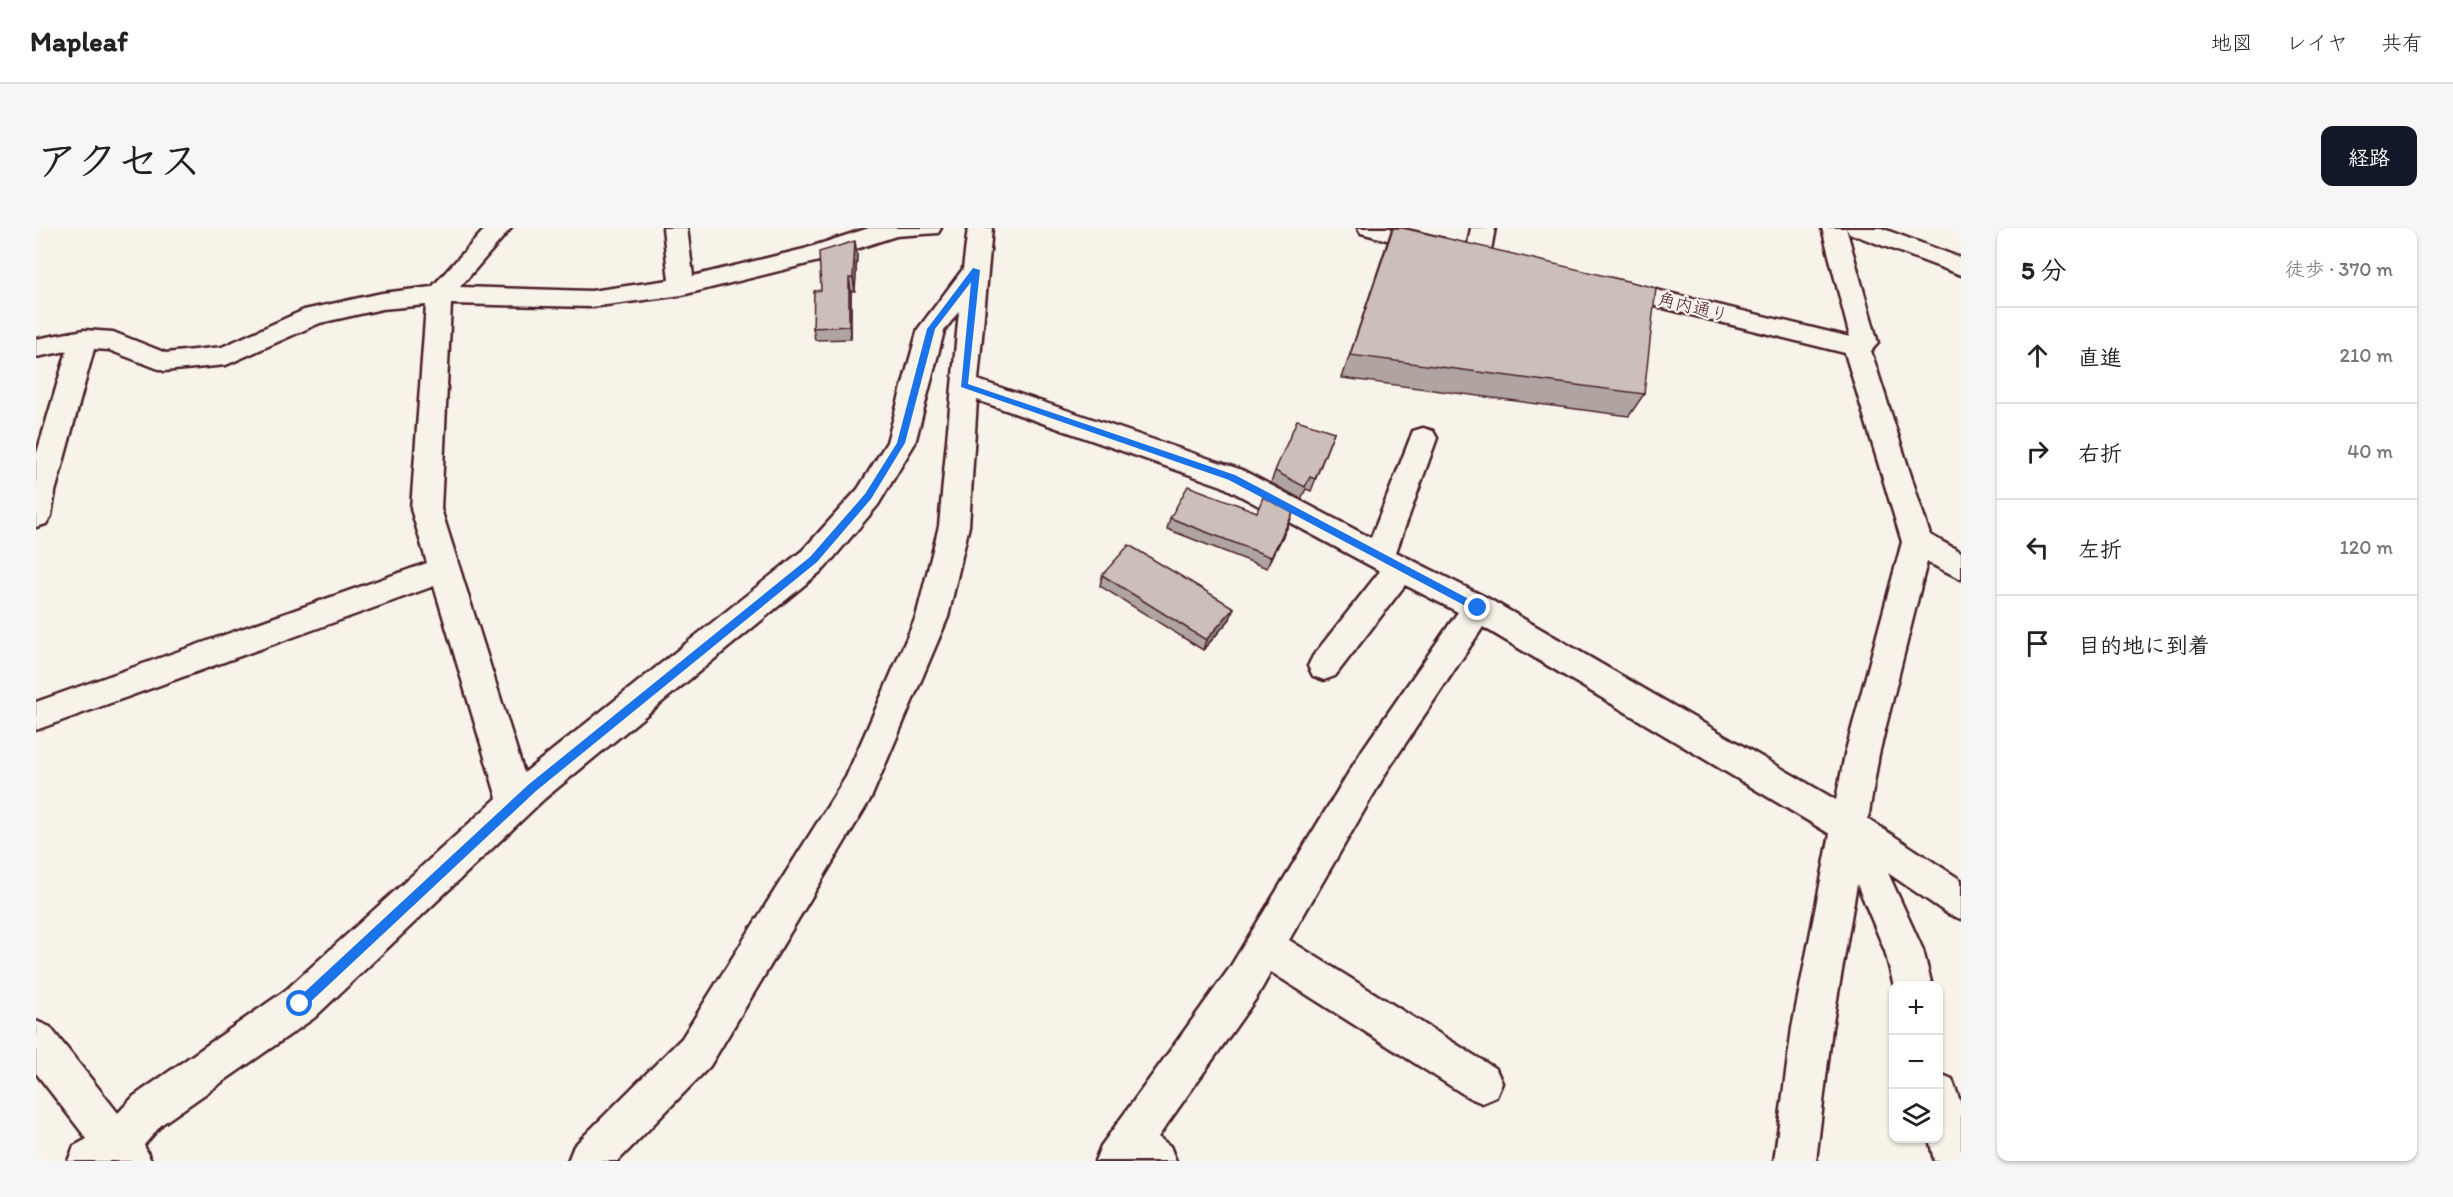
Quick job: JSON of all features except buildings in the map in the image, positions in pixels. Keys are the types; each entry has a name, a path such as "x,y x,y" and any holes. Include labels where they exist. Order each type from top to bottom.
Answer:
{"street":[{"path":"499,228 439,295 426,509 516,803"},
{"path":"675,228 682,286"},
{"path":"36,348 84,339 113,341 164,362 226,356 313,316 382,301 439,295 591,299 682,286 810,255 894,228 929,228"},
{"path":"589,1161 696,1052 859,787 932,617 954,526 964,385 980,228"},
{"path":"1370,228 1489,258 1483,228"},
{"path":"1795,1161 1812,1028 1862,754 1917,542 1856,347 1865,343 1834,228"},
{"path":"1858,228 1961,267"},
{"path":"36,1041 112,1155 148,1110 300,1004 516,803 814,559 868,497 901,443 931,329 976,270"},
{"name":"角内通り","path":"1592,283 1856,347"},
{"path":"37,500 84,339"},
{"path":"964,385 1232,478 1478,608 1849,826 1961,901"},
{"path":"1324,666 1389,563 1423,438"},
{"path":"1917,542 1961,567"},
{"path":"36,716 444,570"},
{"path":"1134,1155 1243,983 1375,760 1478,608"},
{"path":"1849,826 1904,950 1912,981"},
{"path":"1264,946 1482,1083"},
{"path":"1943,1113 1955,1161"}],"route":[{"path":"300,1004 532,788 814,559 868,497 901,443 931,329 976,270 964,385 1232,478 1478,608"}]}
